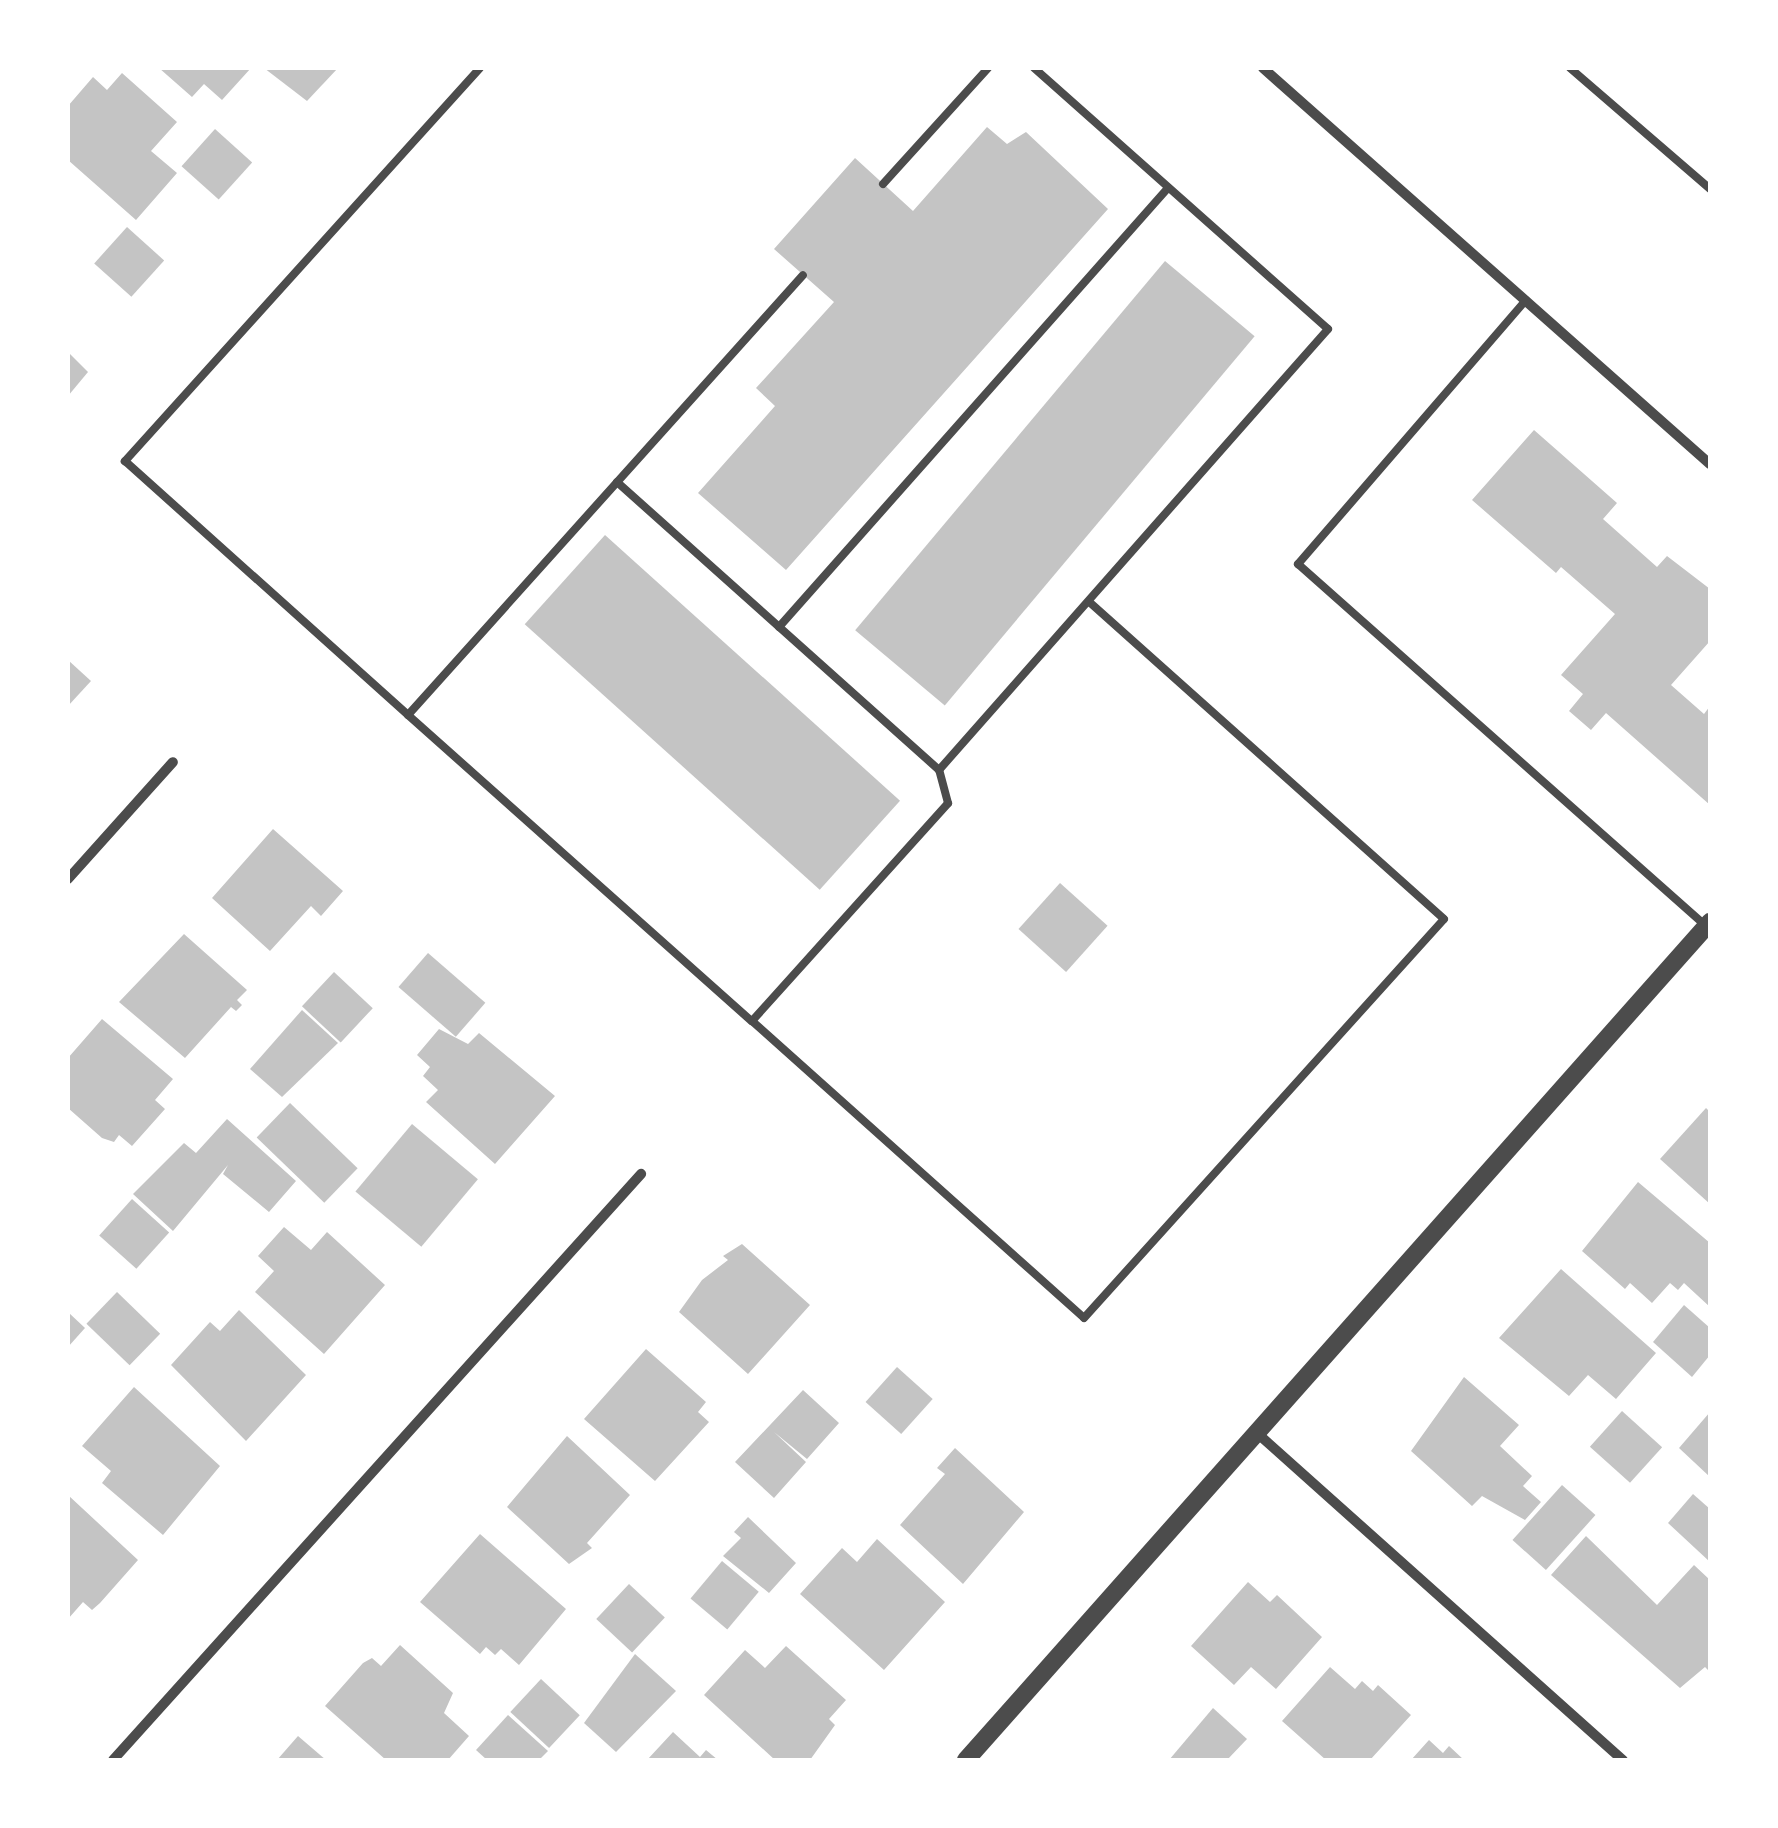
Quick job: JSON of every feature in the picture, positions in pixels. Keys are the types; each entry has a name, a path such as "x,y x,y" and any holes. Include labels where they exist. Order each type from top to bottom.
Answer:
{"street":[{"path":"1263,68 1710,464"},
{"path":"68,878 173,762"},
{"path":"966,1760 1709,925"},
{"path":"113,1760 640,1174"},
{"path":"1257,1434 1623,1760"}],"lane":[{"path":"480,68 126,461 1084,1318 1444,919 1090,602"},
{"path":"883,184 988,68"},
{"path":"939,770 1328,329 1034,68"},
{"path":"1570,68 1710,189"},
{"path":"779,627 1168,188"},
{"path":"408,715 803,274"},
{"path":"1526,300 1298,564 1709,925"},
{"path":"617,482 939,770 948,803 752,1020"}],"building":[{"path":"159,68 251,68 222,100 204,84 192,97"},
{"path":"264,68 338,68 307,101"},
{"path":"122,73 177,122 151,151 177,173 136,220 68,160 68,106 93,77 107,90"},
{"path":"987,127 1007,144 1026,132 1108,209 786,570 698,493 775,406 756,388 834,302 774,249 855,158 913,211"},
{"path":"215,129 252,162 219,200 182,166"},
{"path":"127,227 164,260 131,297 94,263"},
{"path":"1165,261 1255,336 945,705 855,630"},
{"path":"68,352 88,372 68,396"},
{"path":"1534,430 1617,503 1603,519 1657,567 1667,556 1710,589 1710,641 1671,685 1704,714 1710,706 1710,805 1606,713 1591,730 1569,711 1583,694 1561,675 1615,614 1561,567 1556,573 1472,500"},
{"path":"605,535 900,801 820,890 525,624"},
{"path":"68,660 91,681 68,706"},
{"path":"273,829 343,891 321,916 311,906 270,951 212,898"},
{"path":"1060,883 1108,926 1066,972 1019,929"},
{"path":"184,934 247,990 237,1000 242,1005 236,1011 231,1007 185,1058 119,1002"},
{"path":"428,953 485,1003 456,1037 398,987"},
{"path":"334,972 373,1008 341,1043 302,1006"},
{"path":"302,1010 338,1043 282,1097 250,1069"},
{"path":"102,1019 173,1079 155,1100 165,1109 132,1146 119,1135 114,1142 102,1138 68,1108 68,1058"},
{"path":"439,1029 468,1044 479,1033 555,1096 495,1164 426,1102 438,1090 423,1076 430,1067 417,1055"},
{"path":"290,1103 358,1168 324,1203 257,1138"},
{"path":"1706,1108 1710,1112 1710,1204 1660,1159"},
{"path":"227,1119 296,1181 269,1212 223,1174 228,1165 173,1231 133,1194 184,1143 196,1153"},
{"path":"412,1124 478,1179 421,1247 355,1191"},
{"path":"1638,1182 1710,1243 1710,1307 1684,1283 1678,1290 1670,1283 1652,1303 1630,1283 1625,1289 1582,1251"},
{"path":"132,1199 169,1232 136,1269 99,1235"},
{"path":"284,1227 311,1250 327,1232 385,1285 324,1354 255,1292 274,1271 258,1256"},
{"path":"742,1244 810,1305 748,1374 679,1312 702,1280 728,1260 723,1256"},
{"path":"1561,1269 1656,1353 1616,1399 1588,1375 1569,1396 1499,1338"},
{"path":"117,1292 160,1334 130,1365 86,1324"},
{"path":"1684,1305 1710,1328 1710,1355 1692,1377 1653,1342"},
{"path":"239,1310 306,1375 246,1441 171,1365 210,1322 220,1331"},
{"path":"68,1312 85,1328 68,1347"},
{"path":"646,1349 706,1402 698,1412 709,1422 655,1481 584,1419"},
{"path":"897,1367 933,1399 901,1434 866,1402"},
{"path":"1464,1377 1519,1425 1500,1446 1532,1476 1523,1486 1541,1502 1525,1520 1482,1496 1472,1506 1411,1451"},
{"path":"134,1387 220,1466 163,1535 102,1483 111,1471 82,1446"},
{"path":"803,1390 839,1423 807,1459 774,1432 806,1462 774,1498 735,1462"},
{"path":"1622,1411 1662,1447 1630,1483 1590,1447"},
{"path":"1710,1412 1710,1477 1679,1448"},
{"path":"567,1436 630,1495 587,1543 592,1548 569,1564 507,1507"},
{"path":"955,1448 1024,1512 963,1584 900,1525 945,1474 937,1468"},
{"path":"1562,1485 1595,1515 1546,1570 1512,1540"},
{"path":"1693,1494 1710,1509 1710,1562 1668,1523"},
{"path":"68,1495 138,1560 92,1610 83,1602 68,1619"},
{"path":"748,1517 796,1563 769,1593 723,1556 741,1538 734,1532"},
{"path":"480,1534 566,1609 519,1665 501,1649 495,1655 486,1647 480,1654 420,1602"},
{"path":"1586,1536 1657,1605 1694,1565 1710,1580 1710,1672 1705,1667 1680,1688 1551,1575"},
{"path":"877,1539 945,1602 884,1670 800,1594 842,1548 857,1562"},
{"path":"722,1561 759,1592 727,1629 691,1599"},
{"path":"1248,1582 1270,1602 1277,1595 1322,1637 1276,1689 1251,1667 1234,1685 1191,1646"},
{"path":"629,1584 665,1617 632,1653 596,1619"},
{"path":"400,1645 453,1693 444,1713 469,1736 448,1760 386,1760 325,1706 363,1663 372,1658 381,1666"},
{"path":"786,1646 846,1700 829,1719 835,1725 810,1760 775,1760 704,1695 745,1650 765,1668"},
{"path":"635,1654 676,1691 616,1752 584,1723"},
{"path":"1330,1667 1355,1689 1362,1681 1373,1691 1378,1685 1411,1715 1370,1760 1326,1760 1282,1721"},
{"path":"541,1679 580,1715 549,1748 510,1712"},
{"path":"1213,1708 1247,1739 1227,1760 1169,1760"},
{"path":"508,1715 548,1751 539,1760 487,1760 476,1750"},
{"path":"673,1732 700,1757 706,1750 718,1760 647,1760"},
{"path":"298,1736 326,1760 277,1760"},
{"path":"1429,1740 1443,1753 1449,1746 1464,1760 1411,1760"}]}
